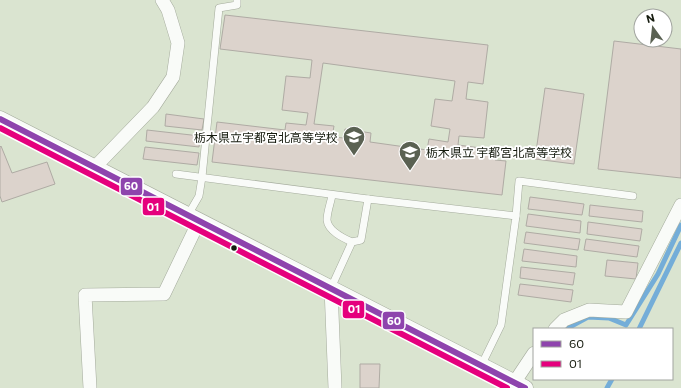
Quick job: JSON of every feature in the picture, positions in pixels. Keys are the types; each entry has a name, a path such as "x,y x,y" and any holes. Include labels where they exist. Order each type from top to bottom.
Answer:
{"street":[{"path":"95,167 153,107 173,77 178,43 168,10 162,0"},
{"path":"0,119 519,385 533,355"},
{"path":"556,328 564,320 588,310 626,312 681,205"},
{"path":"90,388 86,295 164,294 193,218"},
{"path":"331,288 334,388"}],"lane":[{"path":"193,218 202,177 219,8 237,5 237,0"},
{"path":"176,174 332,195 516,216"},
{"path":"481,366 501,325 516,216 519,181 633,196"},
{"path":"332,195 327,220 331,228 343,238 352,242 361,240 368,199"},
{"path":"331,288 352,242"}],"building":[{"path":"225,15 488,45 483,84 468,82 466,99 488,102 484,138 459,136 458,145 496,150 495,160 506,161 502,195 212,162 217,122 285,130 286,123 306,125 308,113 282,110 286,76 310,78 312,60 220,49","holes":["323,63 455,81 452,101 435,99 431,126 450,129 448,142 429,139 427,150 370,142 371,133 345,129 344,138 332,137 334,126 314,124"]},
{"path":"614,41 633,43 633,48 681,49 681,178 598,169"},
{"path":"545,88 584,94 574,164 535,159"},
{"path":"166,114 204,119 202,130 165,126"},
{"path":"147,130 200,136 199,147 146,141"},
{"path":"1,146 12,173 47,162 55,184 2,202 0,196"},
{"path":"145,147 199,153 197,165 143,159"},
{"path":"530,197 584,204 582,215 528,209"},
{"path":"590,205 643,211 642,222 589,216"},
{"path":"528,214 581,221 580,233 526,226"},
{"path":"588,222 642,229 640,241 587,234"},
{"path":"526,232 580,239 578,250 524,243"},
{"path":"586,239 639,246 637,257 584,250"},
{"path":"524,249 577,256 576,267 522,261"},
{"path":"607,260 638,263 636,279 605,276"},
{"path":"521,267 575,273 573,285 520,278"},
{"path":"520,284 573,290 571,302 518,295"},
{"path":"360,364 380,364 379,388 360,388"}],"waterway":[{"path":"568,328 588,317 609,318 626,325 658,274 681,225"},
{"path":"639,328 681,243"},
{"path":"607,388 611,380"}],"transit line":[{"name":"60","path":"0,119 525,388"},
{"name":"01","path":"0,128 507,388"}],"place":[{"name":"栃木県立宇都宮北高等学校","path":"354,156"},
{"name":"栃木県立 宇都宮北高等学校","path":"410,172"}]}
